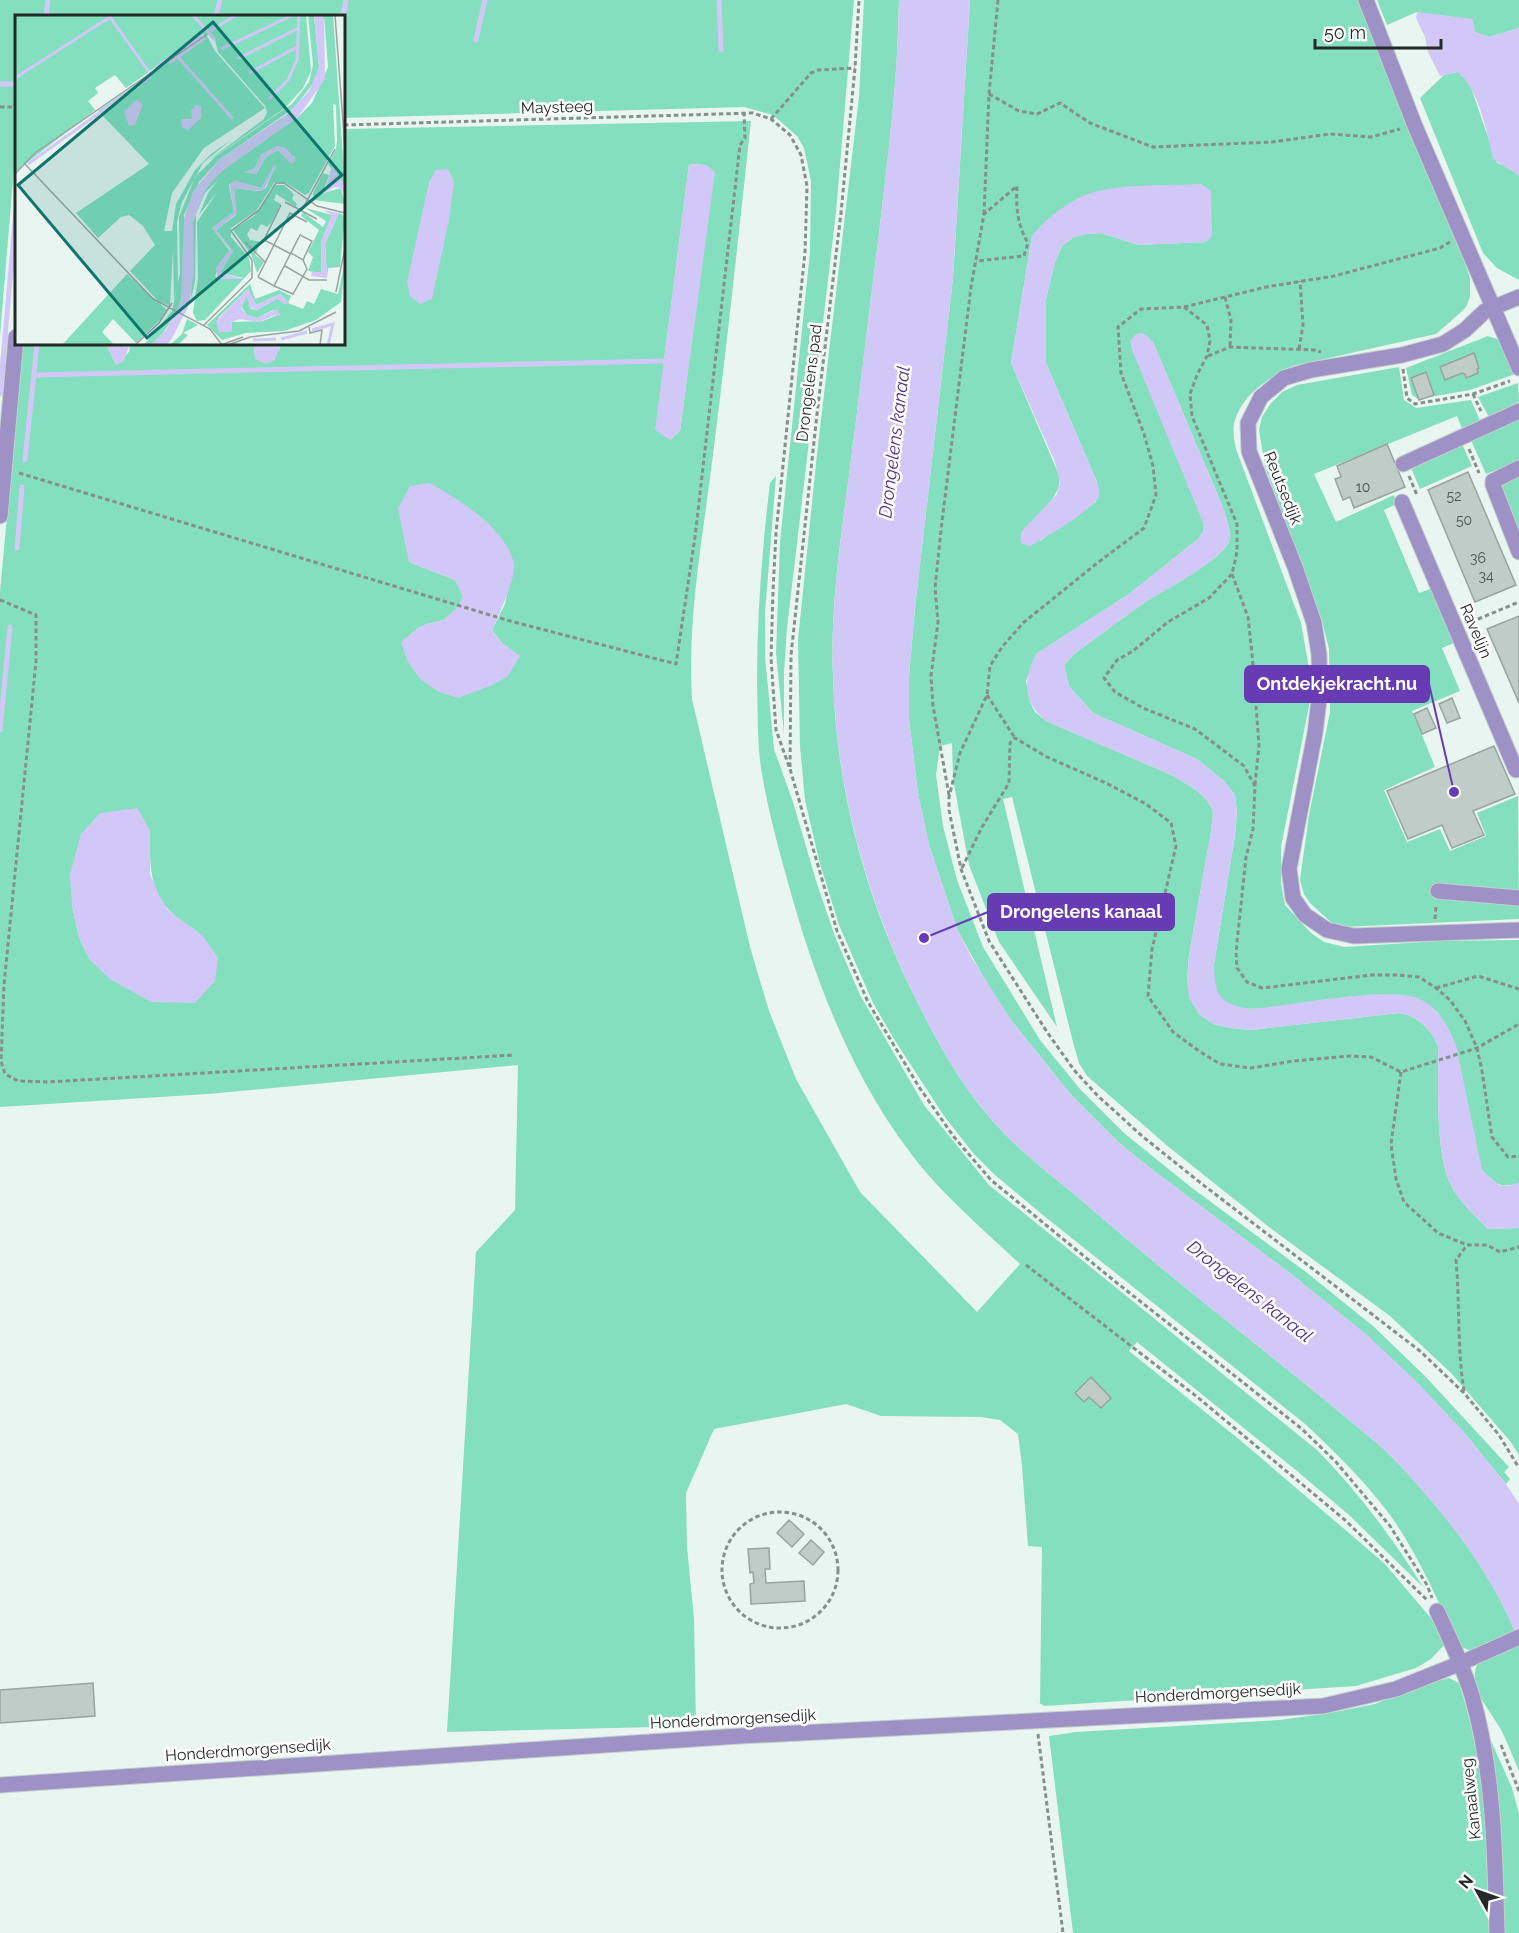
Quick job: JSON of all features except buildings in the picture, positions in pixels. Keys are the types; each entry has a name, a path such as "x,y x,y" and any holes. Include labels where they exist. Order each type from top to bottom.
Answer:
{"street":[{"path":"1366,0 1415,126 1519,368"},
{"name":"Reutsedijk","path":"1519,297 1485,311 1466,330 1443,344 1402,355 1311,370 1284,378 1261,397 1248,423 1249,451 1295,567 1314,623 1319,654 1320,692 1315,733 1289,869 1293,898 1305,915 1327,930 1354,936 1519,930"},
{"path":"0,516 15,345"},
{"path":"1403,464 1519,411"},
{"path":"1519,468 1493,481 1519,552"},
{"name":"Ravelijn","path":"1402,502 1516,770 1519,769"},
{"path":"1438,891 1519,898"},
{"name":"Kanaalweg","path":"1437,1611 1461,1663 1483,1743 1494,1831 1497,1933"},
{"name":"Honderdmorgensedijk","path":"0,1785 740,1736 1323,1706 1396,1689 1461,1663 1519,1636"}],"path":[{"name":"Drongelens pad","path":"790,769 792,655 797,597 841,213 859,0"},
{"path":"998,0 989,94 984,214 971,286 941,530 935,588 938,622 931,676 933,706 949,797 949,810 961,869 989,941 1047,1032 1074,1070 1098,1096 1142,1136 1202,1184 1420,1351 1464,1393 1499,1435 1519,1468"},
{"path":"855,68 818,70 811,73 771,119 790,135 801,154 807,186 805,252 776,533 771,658 776,730 790,769 837,931 868,1002 919,1087 954,1137 991,1180 1293,1422 1336,1462 1390,1526 1427,1585 1437,1611"},
{"path":"989,94 1020,111 1037,114 1060,102 1090,123 1153,147 1272,142 1330,134 1371,137 1415,126"},
{"name":"Maysteeg","path":"345,125 753,113 771,119"},
{"path":"4,469 510,621 676,664 695,537 740,145 745,138 744,114"},
{"path":"976,261 1024,256 1028,243 1022,233 1016,212 1017,186 984,214"},
{"path":"949,797 960,753 987,695 990,666 1002,646 1023,623 1143,528 1156,495 1153,466 1144,434 1121,373 1118,327 1142,309 1184,307 1266,286 1334,276 1440,248 1462,236"},
{"path":"1299,349 1303,326 1300,281"},
{"path":"1225,297 1231,320 1230,347"},
{"path":"1184,307 1208,325 1207,356 1190,394 1192,416 1237,524 1238,552 1232,574 1209,598 1168,622 1133,651 1117,660 1104,678 1115,692 1143,708 1195,729 1245,766 1255,786"},
{"path":"1207,356 1230,347 1315,350 1324,353"},
{"path":"1403,370 1407,398 1415,404 1473,394 1519,378"},
{"path":"1473,394 1488,425"},
{"path":"1463,436 1483,480 1493,481"},
{"path":"1402,502 1417,495 1403,464"},
{"path":"1232,574 1248,617 1259,745 1253,829 1246,857 1236,952 1237,968 1247,982 1262,988 1372,975 1419,977 1436,988 1450,1000 1466,1021 1477,1048 1490,1113 1492,1137 1508,1157 1519,1156"},
{"path":"0,600 36,615 36,661 4,985 1,1061 5,1074 18,1081 48,1082 514,1055"},
{"path":"1456,628 1519,602"},
{"path":"987,695 1015,738 1047,757 1106,783 1146,804 1171,823 1176,846 1152,949 1148,996 1173,1032 1220,1064 1251,1068 1293,1061 1349,1056 1371,1057 1401,1072 1477,1048 1519,1024"},
{"path":"961,869 1009,783 1010,743 1015,738"},
{"path":"1433,933 1438,891"},
{"path":"1436,988 1478,976 1519,990"},
{"path":"1401,1072 1391,1144 1396,1179 1404,1202 1438,1233 1467,1245 1486,1245 1500,1252 1519,1247"},
{"path":"1464,1393 1460,1367 1459,1292 1456,1260 1467,1245"},
{"path":"1026,1265 1196,1396 1336,1513 1406,1578 1437,1611"},
{"path":"772,1514 797,1515 819,1526 832,1545 839,1567 832,1596 820,1612 797,1626 784,1628 768,1627 740,1613 728,1597 722,1570 726,1549 736,1533 756,1517 772,1514"},
{"path":"1036,1721 1064,1933"}],"green space":[{"path":"0,0 854,0 836,212 787,628 784,734 776,653 780,542 810,252 811,181 804,148 797,136 773,115 744,107 345,118 345,15 15,15 15,156 0,336"},
{"path":"864,0 899,0 898,30 886,176 837,572 832,651 835,717 846,796 878,911 909,985 939,1044 975,1100 989,1117 1032,1159 1155,1263 1385,1450 1442,1513 1490,1582 1516,1633 1470,1651 1460,1646 1455,1638 1420,1564 1395,1522 1363,1482 1340,1458 1304,1423 1044,1216 974,1154 944,1116 894,1039 873,1003 839,925 820,864 805,800 800,746 798,640 817,454 859,97"},
{"path":"970,0 1362,0 1457,238 1470,278 1470,297 1466,307 1436,334 1293,366 1284,370 1266,381 1250,395 1235,420 1233,431 1236,449 1301,623 1310,674 1310,701 1281,847 1281,883 1285,905 1311,933 1324,942 1345,947 1438,941 1519,940 1519,1183 1498,1184 1482,1170 1438,1012 1249,1009 1227,1004 1221,999 1215,986 1214,964 1235,835 1237,813 1235,795 1225,782 1197,759 1093,713 1069,686 1064,665 1074,654 1144,603 1216,557 1224,549 1230,537 1222,505 1153,342 1204,525 1203,532 1198,539 1129,594 1036,654 1026,681 1030,702 1035,712 1046,721 1173,776 1194,789 1211,807 1213,813 1211,832 1189,955 1187,981 1199,1014 1213,1024 1251,1030 1399,1013 1417,1020 1432,1034 1438,1046 1442,1156 1452,1187 1464,1204 1488,1229 1519,1228 1519,1455 1510,1441 1451,1373 1390,1316 1273,1230 1170,1148 1087,1076 1079,1063 1073,1042 1012,797 1003,799 1057,1027 999,942 969,865 953,779 952,743 940,746 936,775 943,826 957,880 983,947 1040,1040 1080,1089 1124,1133 1192,1188 1306,1272 1373,1326 1424,1375 1509,1467 1504,1472 1510,1479 1506,1484 1462,1430 1299,1280 1145,1164 1117,1141 1072,1096 1011,1020 988,985 958,931 929,845 918,793 909,720 909,676 915,608 953,278","holes":["1211,191 1206,242 1139,245 1101,233 1074,237 1062,246 1055,262 1046,299 1046,363 1097,482 1096,502 1040,541 1047,511 1059,487 1059,475 1011,363 1032,236"]},
{"path":"1377,0 1519,0 1519,28 1489,37 1417,12 1387,25"},
{"path":"1458,72 1469,82 1497,163 1511,169 1519,176 1519,280 1497,268 1483,253 1420,98 1444,75"},
{"path":"751,121 697,577 692,638 692,699 750,947 769,1011 796,1079 860,1192 977,1312 1020,1264 962,1210 921,1166 868,1088 835,1021 821,986 797,915 772,824 760,757 757,657 767,508 770,483 776,476 765,613 765,657 774,749 836,939 860,995 924,1105 989,1185 1317,1450 1346,1482 1387,1533 1423,1587 1349,1515 1137,1342 1129,1351 1240,1440 1384,1563 1430,1617 1443,1637 1445,1644 1431,1659 1416,1668 1356,1686 1044,1706 1035,1700 1040,1703 1042,1547 1028,1546 1018,1434 1000,1420 981,1417 881,1416 846,1404 714,1429 686,1493 687,1547 694,1619 696,1726 447,1732 476,1252 515,1210 518,1065 208,1094 0,1107 0,592 23,345 106,345 116,365 129,352 130,345 254,345 255,359 279,350 281,345 345,345 345,129","holes":["689,164 706,165 714,172 680,431 670,440 664,361","409,562 508,589 505,604 492,630 502,643 519,656 402,642 418,628 444,620 464,597 455,580","150,830 152,872 157,892 162,902 173,914 203,936 90,960 79,938 72,905"]},
{"path":"1488,336 1500,340 1515,374 1470,390 1418,399 1412,395 1406,368"},
{"path":"1399,367 1404,400 1416,408 1471,400 1481,423 1463,431 1457,416 1314,474 1336,522 1394,495 1397,504 1384,510 1419,593 1433,588 1454,643 1442,648 1460,691 1412,711 1435,767 1384,790 1407,842 1440,829 1450,851 1486,836 1477,813 1518,796 1519,919 1343,927 1334,925 1310,903 1304,894 1300,880 1309,815 1330,712 1329,649 1321,617 1265,467 1259,430 1262,417 1271,403 1282,392 1297,385"},
{"path":"1518,383 1519,401 1489,417 1478,397"},
{"path":"1519,419 1519,461 1486,474 1470,438"},
{"path":"1462,444 1472,466 1420,489 1411,468"},
{"path":"1519,474 1519,531 1516,532 1496,484"},
{"path":"1519,1641 1519,1771 1500,1728 1477,1689 1475,1673 1477,1664"},
{"path":"1449,1678 1459,1683 1479,1763 1485,1827 1489,1933 1073,1933 1049,1736 1076,1732 1280,1720 1330,1713 1375,1704 1422,1685"},
{"path":"1484,1725 1512,1788 1519,1814 1519,1933 1502,1933"}],"water":[{"path":"899,0 970,0 953,278 909,676 909,720 918,793 929,845 958,931 1011,1020 1072,1096 1117,1141 1145,1164 1299,1280 1366,1334 1417,1382 1462,1430 1506,1484 1519,1504 1519,1641 1493,1588 1462,1540 1426,1494 1385,1450 1117,1231 1022,1150 989,1117 951,1063 909,985 893,949 866,874 846,796 835,717 833,625 840,546 892,117"},
{"path":"1417,12 1473,19 1475,32 1489,37 1519,28 1519,176 1493,158 1477,100 1465,80 1458,72 1440,76 1428,52 1425,37 1416,18"},
{"path":"689,164 706,165 715,172 680,431 670,440 655,430"},
{"path":"448,169 454,182 449,220 432,299 420,304 410,296 407,282 429,182 436,170"},
{"path":"1201,184 1211,191 1212,236 1206,242 1139,245 1101,233 1074,237 1062,246 1055,262 1046,299 1046,363 1097,482 1099,496 1089,508 1057,530 1030,546 1022,544 1020,539 1022,531 1057,494 1060,483 1055,462 1011,363 1032,236 1057,212 1073,201 1101,190"},
{"path":"1140,333 1145,334 1153,342 1222,505 1230,537 1224,549 1204,566 1144,603 1074,654 1064,665 1069,686 1093,713 1197,759 1225,782 1235,795 1237,813 1235,835 1214,964 1217,991 1220,996 1231,1004 1251,1009 1386,994 1420,999 1433,1007 1446,1024 1456,1045 1482,1170 1499,1185 1508,1186 1519,1183 1519,1228 1488,1229 1464,1204 1452,1187 1446,1173 1440,1138 1438,1046 1428,1029 1417,1020 1399,1013 1251,1030 1213,1024 1199,1014 1189,998 1187,981 1189,955 1211,832 1213,813 1211,807 1194,789 1173,776 1046,721 1032,706 1027,681 1036,654 1129,594 1198,539 1203,532 1204,525 1132,350 1130,341"},
{"path":"106,345 130,345 123,362 116,365"},
{"path":"254,345 281,345 275,360 266,364 255,359"},
{"path":"429,483 467,506 492,527 510,551 514,564 510,588 492,630 502,643 520,656 507,677 458,698 439,692 420,679 408,662 401,642 418,628 444,620 455,610 463,597 455,580 409,562 398,509 410,486"},
{"path":"137,808 150,830 150,874 159,895 168,910 203,936 218,958 215,981 195,1003 151,1002 110,979 90,960 79,938 72,905 70,874 81,834 100,813"}],"waterway":[{"path":"46,15 48,0"},
{"path":"216,15 220,0"},
{"path":"343,15 346,0"},
{"path":"476,40 485,0"},
{"path":"719,0 721,50"},
{"path":"0,84 15,84"},
{"path":"0,394 15,222"},
{"path":"25,460 37,345"},
{"path":"34,375 664,361"},
{"path":"17,548 22,487"},
{"path":"0,730 10,627"}],"place":[{"name":"Ontdekjekracht.nu","path":"1454,792"},
{"name":"Drongelens kanaal","path":"924,938"}]}
